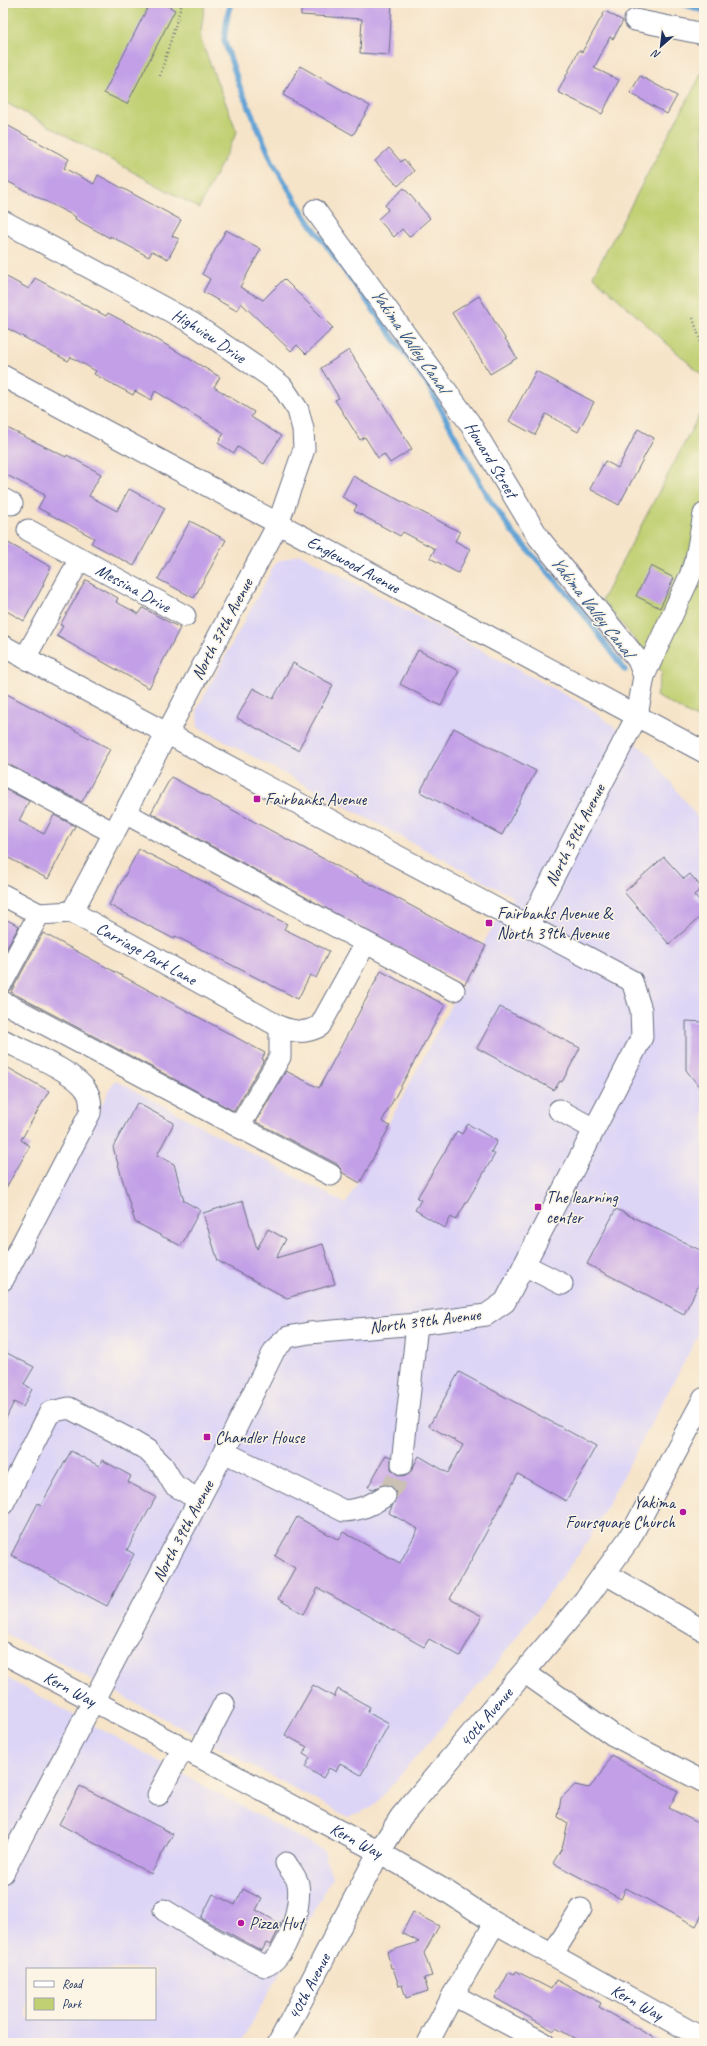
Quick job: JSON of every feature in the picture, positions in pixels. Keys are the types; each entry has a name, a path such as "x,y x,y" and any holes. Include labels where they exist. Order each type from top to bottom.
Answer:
{"main road":[{"name":"40th Avenue","path":"279,2043 379,1852 401,1817 585,1600 629,1538 704,1399"}],"street":[{"path":"635,20 704,34"},
{"name":"Howard Street","path":"315,210 469,422 539,538 638,660 644,676"},
{"name":"Highview Drive","path":"3,221 192,323 282,386 298,410 303,429 304,449 278,524"},
{"name":"Englewood Avenue","path":"3,376 704,752"},
{"path":"637,716 644,676 690,576 696,558 704,514"},
{"name":"North 37th Avenue","path":"167,733 278,524"},
{"name":"Messina Drive","path":"28,530 185,616"},
{"name":"Messina Drive","path":"25,658 80,559"},
{"path":"3,646 528,926"},
{"name":"North 39th Avenue","path":"3,1873 224,1452 275,1349 288,1337 309,1333 417,1324 486,1315 505,1302 642,1037 641,1010 632,981 528,926 637,716"},
{"path":"3,895 39,914 72,912 167,733"},
{"path":"3,774 114,833"},
{"path":"125,813 365,944 454,990"},
{"name":"Carriage Park Lane","path":"72,912 280,1027 294,1032 307,1032 320,1026 365,944"},
{"path":"3,981 39,914"},
{"path":"3,1002 331,1175"},
{"path":"239,1127 280,1057 280,1027"},
{"path":"3,1040 75,1078 86,1089 91,1102 90,1113 4,1275"},
{"path":"559,1110 594,1129"},
{"path":"524,1265 562,1284"},
{"path":"402,1464 417,1324"},
{"path":"3,1504 50,1412 69,1408 147,1450 162,1466 174,1485 199,1500"},
{"path":"224,1452 344,1511 358,1510 371,1506 384,1496"},
{"path":"604,1573 704,1631"},
{"name":"Kern Way","path":"3,1653 379,1852 446,1891 495,1923 552,1955 702,2033"},
{"path":"524,1672 613,1734 704,1782"},
{"path":"158,1795 224,1704"},
{"path":"164,1910 201,1933 250,1959 265,1966 271,1964 289,1938 297,1913 298,1884 286,1863"},
{"path":"552,1955 581,1910"},
{"path":"428,2043 453,1995 495,1923"},
{"path":"453,1995 543,2043"}],"path":[{"path":"160,76 182,3"},
{"path":"693,318 704,352"}],"shaded area":[{"path":"300,554 590,708 649,754 704,826 704,1325 587,1543 497,1663 373,1807 348,1817 3,1632 3,1289 115,1080 346,1204 489,933 513,897 198,727 197,709 276,562"},
{"path":"3,1676 324,1851 332,1878 241,2043 3,2043"}],"green space":[{"path":"3,3 205,3 200,38 237,132 199,208 3,101"},
{"path":"704,69 704,377 593,276"},
{"path":"704,406 704,722 656,696 662,672 602,600"}],"building":[{"path":"150,3 162,3 175,10 127,104 104,93"},
{"path":"301,3 392,3 389,55 360,53 362,19 301,15"},
{"path":"605,11 623,21 613,39 610,37 594,68 619,80 602,114 558,92 579,50 582,52"},
{"path":"300,66 370,106 353,135 283,95"},
{"path":"640,76 677,96 667,114 630,93"},
{"path":"3,123 69,159 64,168 94,184 98,175 181,220 172,236 179,239 168,259 152,251 149,257 110,236 110,238 75,219 76,217 3,179"},
{"path":"389,148 401,162 404,159 414,171 398,186 375,161"},
{"path":"404,188 430,218 409,237 402,229 394,237 378,219 388,210 385,205"},
{"path":"226,230 261,249 240,287 263,300 284,279 333,328 306,354 297,345 291,351 241,303 237,311 203,292 210,279 202,274"},
{"path":"3,275 29,289 35,278 106,316 108,313 153,337 220,377 214,387 254,412 251,417 281,436 264,464 238,447 234,453 218,443 224,433 155,391 151,400 135,391 133,395 94,374 96,371 71,357 68,361 3,326"},
{"path":"479,296 517,358 490,374 452,313"},
{"path":"349,350 412,449 390,463 384,454 378,458 365,437 360,440 335,400 339,398 321,368"},
{"path":"536,371 594,402 578,432 546,414 535,435 509,421"},
{"path":"3,426 66,457 67,455 101,474 89,496 117,511 129,489 165,508 134,566 91,543 94,538 38,508 45,495 3,473"},
{"path":"638,429 654,438 619,505 590,489 605,461 618,468"},
{"path":"353,476 460,532 455,541 470,549 458,573 430,558 435,549 403,532 400,536 354,511 357,505 342,497"},
{"path":"190,521 226,540 194,598 158,579"},
{"path":"3,540 51,567 43,583 44,584 24,621 3,609"},
{"path":"651,566 674,578 660,608 636,596"},
{"path":"86,580 118,598 116,602 139,614 143,608 180,628 149,688 57,636 63,626 60,625"},
{"path":"418,650 459,671 441,706 400,684"},
{"path":"293,663 333,685 298,750 237,718 253,688 273,699"},
{"path":"3,692 110,749 82,802 3,762"},
{"path":"454,728 536,771 502,835 420,792"},
{"path":"171,777 486,946 465,984 151,813"},
{"path":"3,788 29,801 19,821 44,834 54,815 75,826 48,879 3,855"},
{"path":"139,849 287,924 284,929 329,951 316,978 310,975 298,999 175,936 174,939 109,905"},
{"path":"664,857 684,879 690,874 702,888 694,895 704,907 704,914 669,944 624,892"},
{"path":"3,918 19,926 4,953 3,952"},
{"path":"43,933 265,1053 262,1059 264,1060 234,1111 11,992"},
{"path":"381,971 445,1005 382,1121 390,1126 360,1183 343,1173 337,1164 256,1122 286,1071 319,1088"},
{"path":"500,1007 580,1048 562,1082 560,1081 554,1090 477,1048"},
{"path":"686,1021 704,1022 704,1093 686,1070"},
{"path":"3,1065 49,1091 21,1140 30,1146 3,1193"},
{"path":"137,1103 174,1123 157,1155 174,1164 184,1201 200,1210 181,1246 135,1222 113,1147"},
{"path":"468,1124 497,1141 491,1152 495,1154 456,1220 451,1217 445,1228 415,1210 421,1200 417,1198 457,1131 462,1134"},
{"path":"243,1201 257,1249 268,1229 286,1239 276,1258 323,1244 335,1284 287,1298 218,1261 203,1213"},
{"path":"616,1209 704,1252 704,1275 684,1314 587,1264"},
{"path":"3,1351 34,1367 24,1384 32,1389 23,1407 14,1402 3,1424"},
{"path":"459,1372 596,1446 566,1501 518,1474 450,1599 482,1616 460,1656 429,1639 424,1647 318,1588 304,1614 278,1599 295,1568 275,1556 297,1517 339,1540 343,1532 400,1563 418,1529 389,1513 397,1496 395,1490 391,1486 384,1484 373,1489 368,1487 386,1455 391,1457 391,1469 400,1476 406,1475 411,1471 419,1456 448,1473 463,1445 429,1426"},
{"path":"71,1451 99,1466 102,1460 131,1476 128,1482 156,1497 127,1550 134,1554 107,1606 11,1555 38,1503 41,1505"},
{"path":"313,1685 334,1697 338,1689 370,1707 367,1712 389,1724 361,1775 340,1763 336,1772 329,1768 323,1778 305,1767 310,1758 303,1754 307,1747 285,1735"},
{"path":"611,1755 678,1791 669,1808 704,1826 704,1911 696,1926 626,1888 621,1899 553,1863 562,1848 568,1823 558,1817 561,1798 575,1785 589,1788 602,1773"},
{"path":"80,1786 173,1834 151,1874 59,1824"},
{"name":"Pizza Hut","path":"243,1889 262,1899 256,1910 281,1924 271,1945 266,1943 262,1951 201,1918 213,1894 235,1905"},
{"path":"413,1912 439,1926 424,1953 432,1976 424,1978 428,1991 406,1998 402,1985 399,1986 393,1968 391,1968 387,1952 419,1942 402,1933"},
{"path":"516,1971 551,1989 556,1980 601,2003 599,2007 663,2043 583,2043 556,2028 554,2031 495,1998 509,1972 515,1974"}],"waterway":[{"name":"Yakima Valley Canal","path":"231,3 224,40 240,87 273,163 305,216 429,387 486,494 513,533 574,601 625,670"},
{"name":"Yakima Valley Canal","path":"679,3 704,11"}],"tunnel":[{"path":"385,1496 396,1481 402,1464"}],"place":[{"name":"Fairbanks Avenue","path":"257,799"},
{"name":"Fairbanks Avenue & North 39th Avenue","path":"489,923"},
{"name":"The learning center","path":"538,1207"},
{"name":"Chandler House","path":"207,1437"},
{"name":"Yakima Foursquare Church","path":"683,1512"},
{"name":"Pizza Hut","path":"241,1923"}]}
